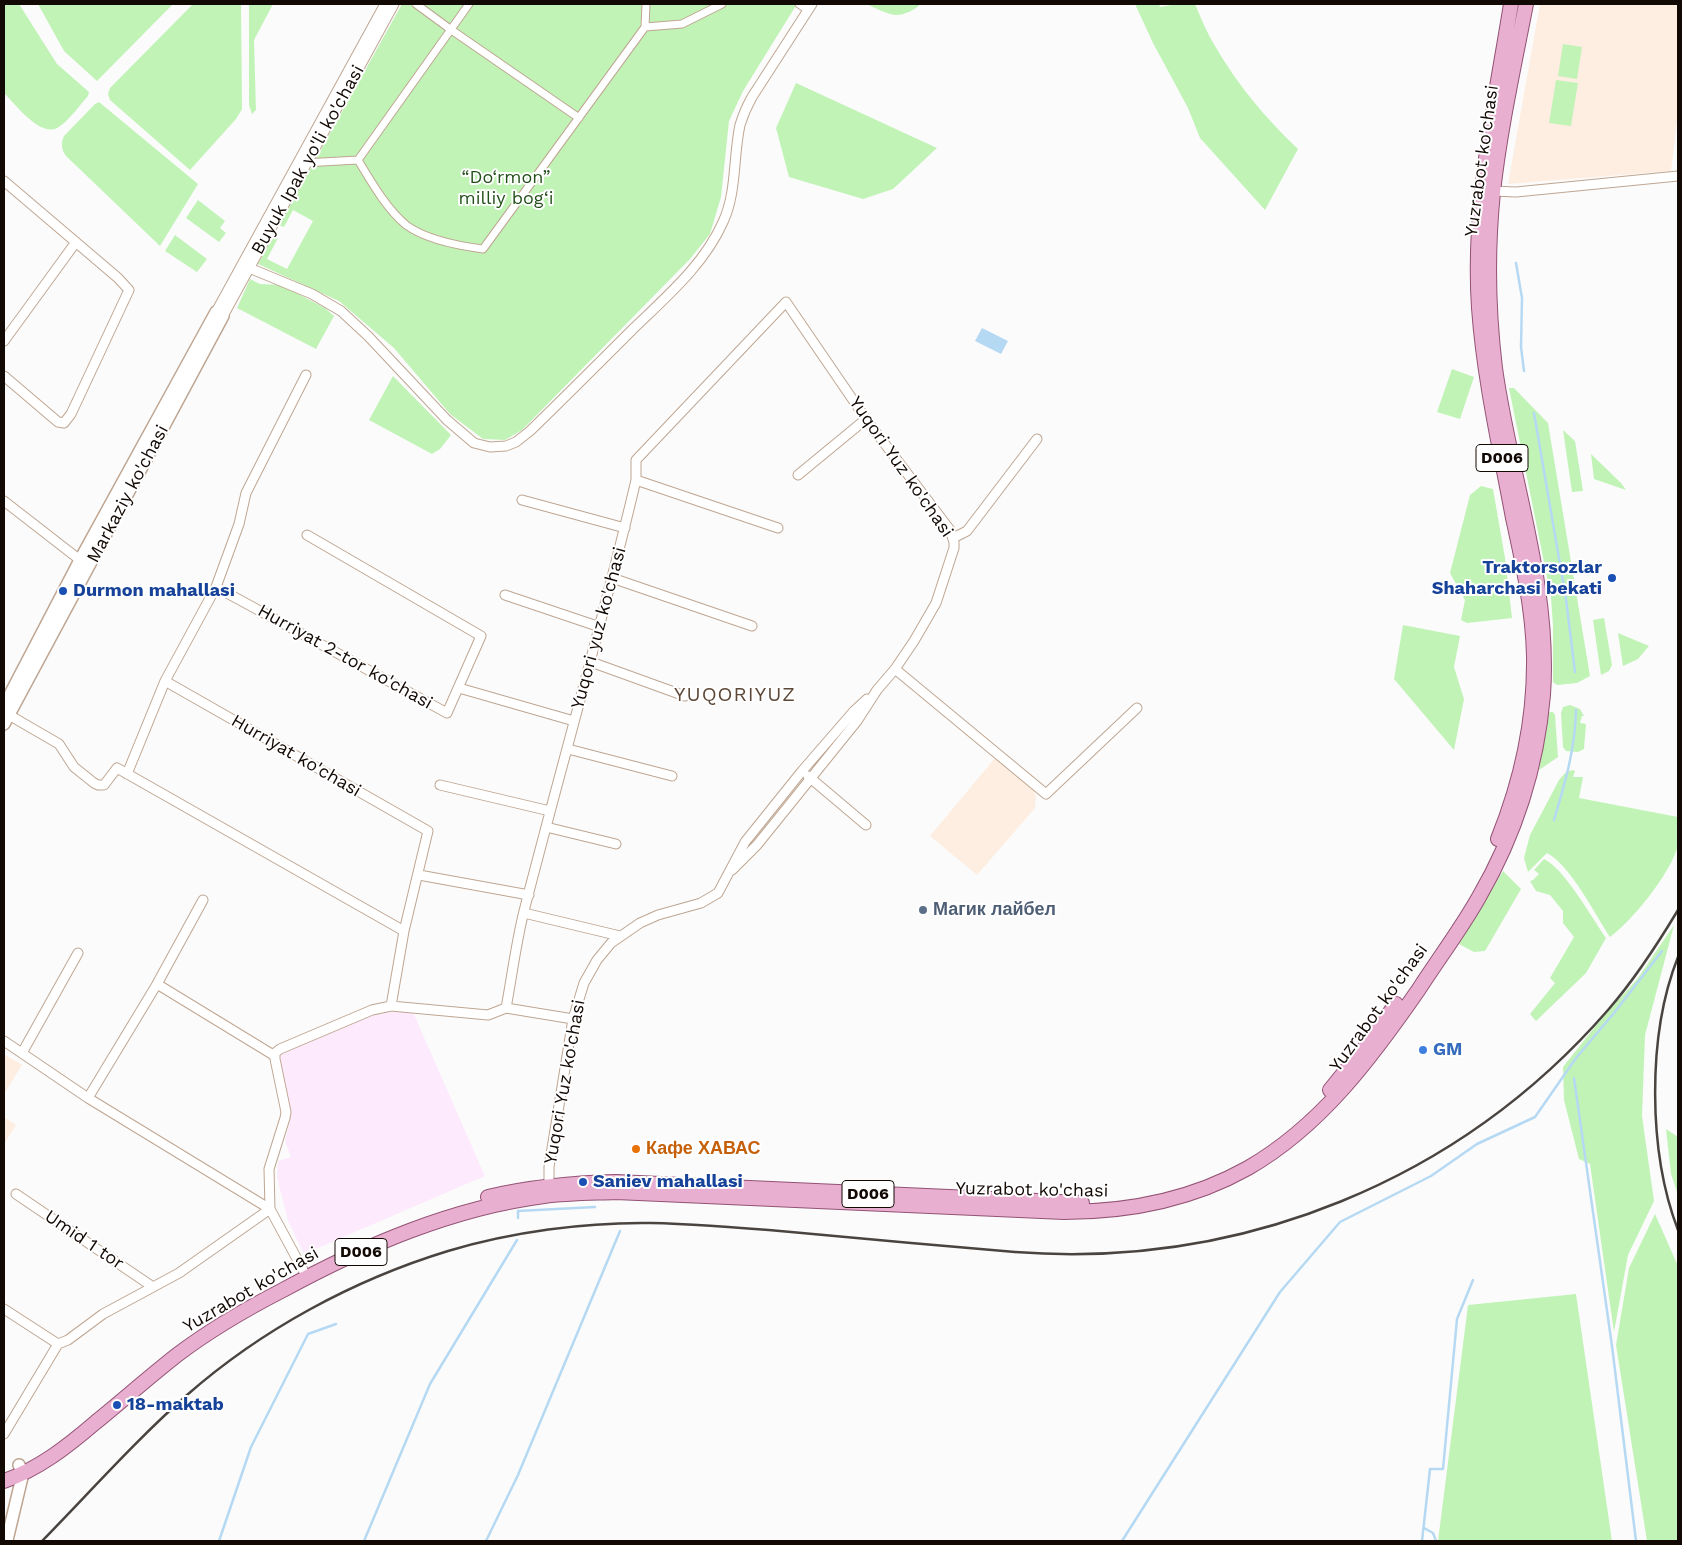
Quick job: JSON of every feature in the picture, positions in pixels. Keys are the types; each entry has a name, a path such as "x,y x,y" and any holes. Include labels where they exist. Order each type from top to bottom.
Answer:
{"main road":[{"name":"Yuzrabot ko'chasi","path":"4,1481 63,1438 158,1360 303,1270 356,1245 444,1210 487,1197 549,1190 616,1192 674,1190 1087,1212 1133,1208 1173,1200 1218,1183 1247,1168 1273,1152 1295,1135 1344,1088 1380,1044 1460,927 1492,873 1514,824 1532,760 1537,699 1529,604 1479,305 1478,249 1487,160 1511,4"},
{"name":"Yuzrabot ko'chasi","path":"1491,371 1489,249 1493,191 1526,4"},
{"name":"Yuzrabot ko'chasi","path":"224,1319 307,1276 405,1232 474,1210 549,1190"},
{"name":"Yuzrabot ko'chasi","path":"4,1471 21,1469"}],"street":[{"name":"Buyuk Ipak yo'li ko'chasi","path":"220,314 385,4"},
{"name":"Buyuk Ipak yo'li ko'chasi","path":"302,163 394,4"},
{"path":"416,4 579,118"},
{"path":"358,160 469,4"},
{"path":"358,160 390,208 408,226 451,243 483,249 645,27 646,4"},
{"path":"645,27 682,24 722,4"},
{"path":"245,267 312,294 340,311 368,336 447,420 474,443 490,447 501,447 511,444 530,431 664,299 695,266 714,240 724,220 731,199 737,143 745,111 810,7 799,4"},
{"path":"302,163 358,160"},
{"path":"1493,191 1516,192 1678,176"},
{"path":"4,181 118,278 129,290 71,414 64,423 58,422 4,376"},
{"path":"4,341 76,242"},
{"name":"Yuqori Yuz ko'chasi","path":"549,1190 549,1167 573,1019 584,983 591,970 604,950 620,936 640,923 658,915 701,902 718,893 746,842 802,770 854,711 877,690 895,669 936,604 953,555 953,538 950,530 866,419 786,302"},
{"name":"Yuqori yuz ko'chasi","path":"506,1008 524,913 625,528 636,480 637,458 786,302"},
{"name":"Markaziy ko'chasi","path":"5,714 90,566 129,482 220,314"},
{"path":"127,774 165,681 216,587 239,524 246,493 306,375"},
{"path":"798,475 866,419"},
{"path":"953,538 967,530 1037,438"},
{"path":"636,480 778,528"},
{"name":"Markaziy ko'chasi","path":"5,714 80,560 129,482"},
{"path":"522,500 625,528"},
{"path":"4,501 90,566"},
{"path":"307,534 481,636 459,688 574,720"},
{"path":"612,578 752,626"},
{"name":"Hurriyat 2-tor ko'chasi","path":"216,587 447,713 459,688"},
{"path":"505,595 600,627"},
{"path":"591,662 685,696"},
{"path":"895,669 1046,794 1137,708"},
{"name":"Hurriyat ko'chasi","path":"165,681 428,831 419,875"},
{"name":"Yuqori Yuz ko'chasi","path":"732,870 757,845 857,721 877,690"},
{"path":"5,714 59,744 74,767 98,785 104,786 117,768 404,931"},
{"path":"568,749 672,776"},
{"path":"802,770 866,825"},
{"path":"440,785 550,811"},
{"path":"546,827 616,844"},
{"path":"391,1006 404,931 419,875 529,896"},
{"path":"88,1098 157,984 203,900"},
{"path":"524,913 620,936"},
{"path":"22,1053 78,953"},
{"path":"157,984 275,1056"},
{"path":"303,1270 270,1209 269,1169 286,1112 275,1056 280,1049 372,1010 391,1006 488,1015 506,1008 573,1019"},
{"path":"4,1041 88,1098 270,1209"},
{"name":"Umid 1 tor","path":"16,1194 153,1287"},
{"path":"4,1434 58,1344 68,1340 103,1314 179,1273 270,1209"},
{"path":"4,1309 58,1344"},
{"path":"6,1540 21,1469"}],"shaded area":[{"path":"1540,4 1678,4 1678,113 1671,171 1508,184"},
{"path":"995,758 1033,789 1036,797 1035,808 977,875 930,836"},
{"path":"412,1010 485,1176 304,1254 288,1221 277,1177 278,1161 291,1157 285,1141 290,1121 279,1062 282,1054 375,1013"},
{"path":"4,1054 22,1065 4,1094"},
{"path":"4,1117 16,1125 4,1144"}],"green space":[{"path":"4,4 19,4 57,64 89,92 88,96 73,114 57,128 50,130 36,124 4,93"},
{"path":"38,4 173,4 97,81 64,51"},
{"path":"193,4 241,4 242,109 236,119 190,170 110,100 108,94 110,88"},
{"path":"249,4 273,4 254,40 256,110 252,114 249,105"},
{"name":"“Do‘rmon” milliy bog‘i","path":"402,4 797,4 743,91 729,121 721,197 710,234 690,259 522,430 505,440 483,439 450,414 394,348 339,301 258,264 273,236 278,238 267,259 287,269 313,221 293,210 284,227 279,225"},
{"path":"866,4 920,4 910,12 893,15"},
{"path":"1135,4 1159,4 1160,7 1177,4 1195,4 1212,41 1242,87 1263,113 1298,149 1265,210 1200,138 1188,108 1153,43"},
{"path":"1563,44 1582,47 1577,79 1558,76"},
{"path":"1556,80 1578,83 1571,126 1549,123"},
{"path":"796,83 937,148 893,189 863,199 789,177 776,128"},
{"path":"99,102 198,184 160,246 63,151 64,136"},
{"path":"198,200 225,221 220,228 226,233 219,242 186,218"},
{"path":"175,235 207,259 197,272 165,251"},
{"path":"250,279 260,284 281,285 325,308 334,316 316,349 237,308"},
{"path":"1452,369 1474,377 1460,419 1437,412"},
{"path":"393,376 451,435 440,449 432,454 369,420"},
{"path":"1509,388 1514,388 1548,423 1590,676 1577,683 1557,685 1553,682 1551,597"},
{"path":"1563,430 1575,441 1583,491 1572,492"},
{"path":"1591,454 1621,483 1626,490 1594,479"},
{"path":"1481,486 1493,489 1505,558 1512,618 1467,623 1461,620 1465,600 1450,573 1470,495"},
{"path":"1604,618 1612,665 1609,671 1601,675 1593,620"},
{"path":"1403,625 1460,636 1454,667 1464,699 1454,750 1394,679"},
{"path":"1618,633 1649,646 1638,659 1623,666"},
{"path":"1570,705 1580,709 1584,716 1582,716 1580,723 1586,724 1584,749 1578,752 1566,751 1563,747 1561,713 1563,707"},
{"path":"1550,712 1553,712 1555,715 1558,757 1539,770 1547,716"},
{"path":"1575,771 1573,777 1583,777 1579,798 1678,817 1678,844 1668,868 1640,908 1610,937 1582,891 1556,859 1547,853 1528,872 1524,858 1530,835 1559,780 1566,772"},
{"path":"1544,859 1552,864 1569,883 1606,938 1586,973 1536,1021 1530,1014 1555,983 1550,978 1574,937 1563,923 1563,911 1550,895 1536,891 1530,881 1539,874 1534,870"},
{"path":"1503,871 1521,889 1485,951 1474,952 1459,944"},
{"path":"1674,925 1645,1035 1642,1116 1654,1201 1628,1255 1614,1332 1590,1164 1579,1159 1564,1100 1563,1067 1598,1023 1638,978"},
{"path":"1666,1129 1678,1137 1678,1195 1671,1174"},
{"path":"1655,1214 1678,1266 1678,1541 1647,1541 1616,1345 1629,1268"},
{"path":"1576,1294 1612,1541 1438,1541 1468,1305"}],"water":[{"path":"982,328 1008,341 1001,354 975,341"}],"waterway":[{"path":"1516,263 1522,298 1521,347 1524,371"},
{"path":"1534,413 1566,599 1575,672"},
{"path":"1554,820 1572,753 1576,710"},
{"path":"1122,1541 1280,1292 1340,1222 1431,1176 1477,1144 1535,1117 1576,1058 1662,951"},
{"path":"1574,1078 1612,1346 1636,1541"},
{"path":"518,1218 518,1211 595,1207"},
{"path":"486,1541 518,1475 620,1231"},
{"path":"364,1541 430,1384 517,1240"},
{"path":"1422,1541 1430,1469 1443,1469 1457,1319 1473,1280"},
{"path":"219,1541 251,1447 308,1334 336,1324"},
{"path":"1424,1528 1433,1533 1436,1541"}],"railway":[{"path":"42,1541 168,1412 216,1371 246,1349 277,1329 343,1292 413,1263 472,1244 497,1238 574,1226 651,1223 756,1229 1015,1252 1100,1253 1182,1245 1263,1228 1341,1202 1415,1166 1484,1122 1549,1070 1618,998 1645,962 1678,910"},
{"path":"1678,957 1668,988 1661,1022 1656,1057 1655,1094 1661,1165 1668,1199 1678,1230"}],"place":[{"name":"Traktorsozlar Shaharchasi bekati","path":"1612,578"},
{"name":"Durmon mahallasi","path":"63,591"},
{"name":"Магик лайбел","path":"923,910"},
{"name":"GM","path":"1423,1050"},
{"name":"Кафе ХАВАС","path":"636,1149"},
{"name":"Saniev mahallasi","path":"583,1182"},
{"name":"18-maktab","path":"117,1405"}],"district":[{"name":"YUQORIYUZ","path":"735,695"}]}
